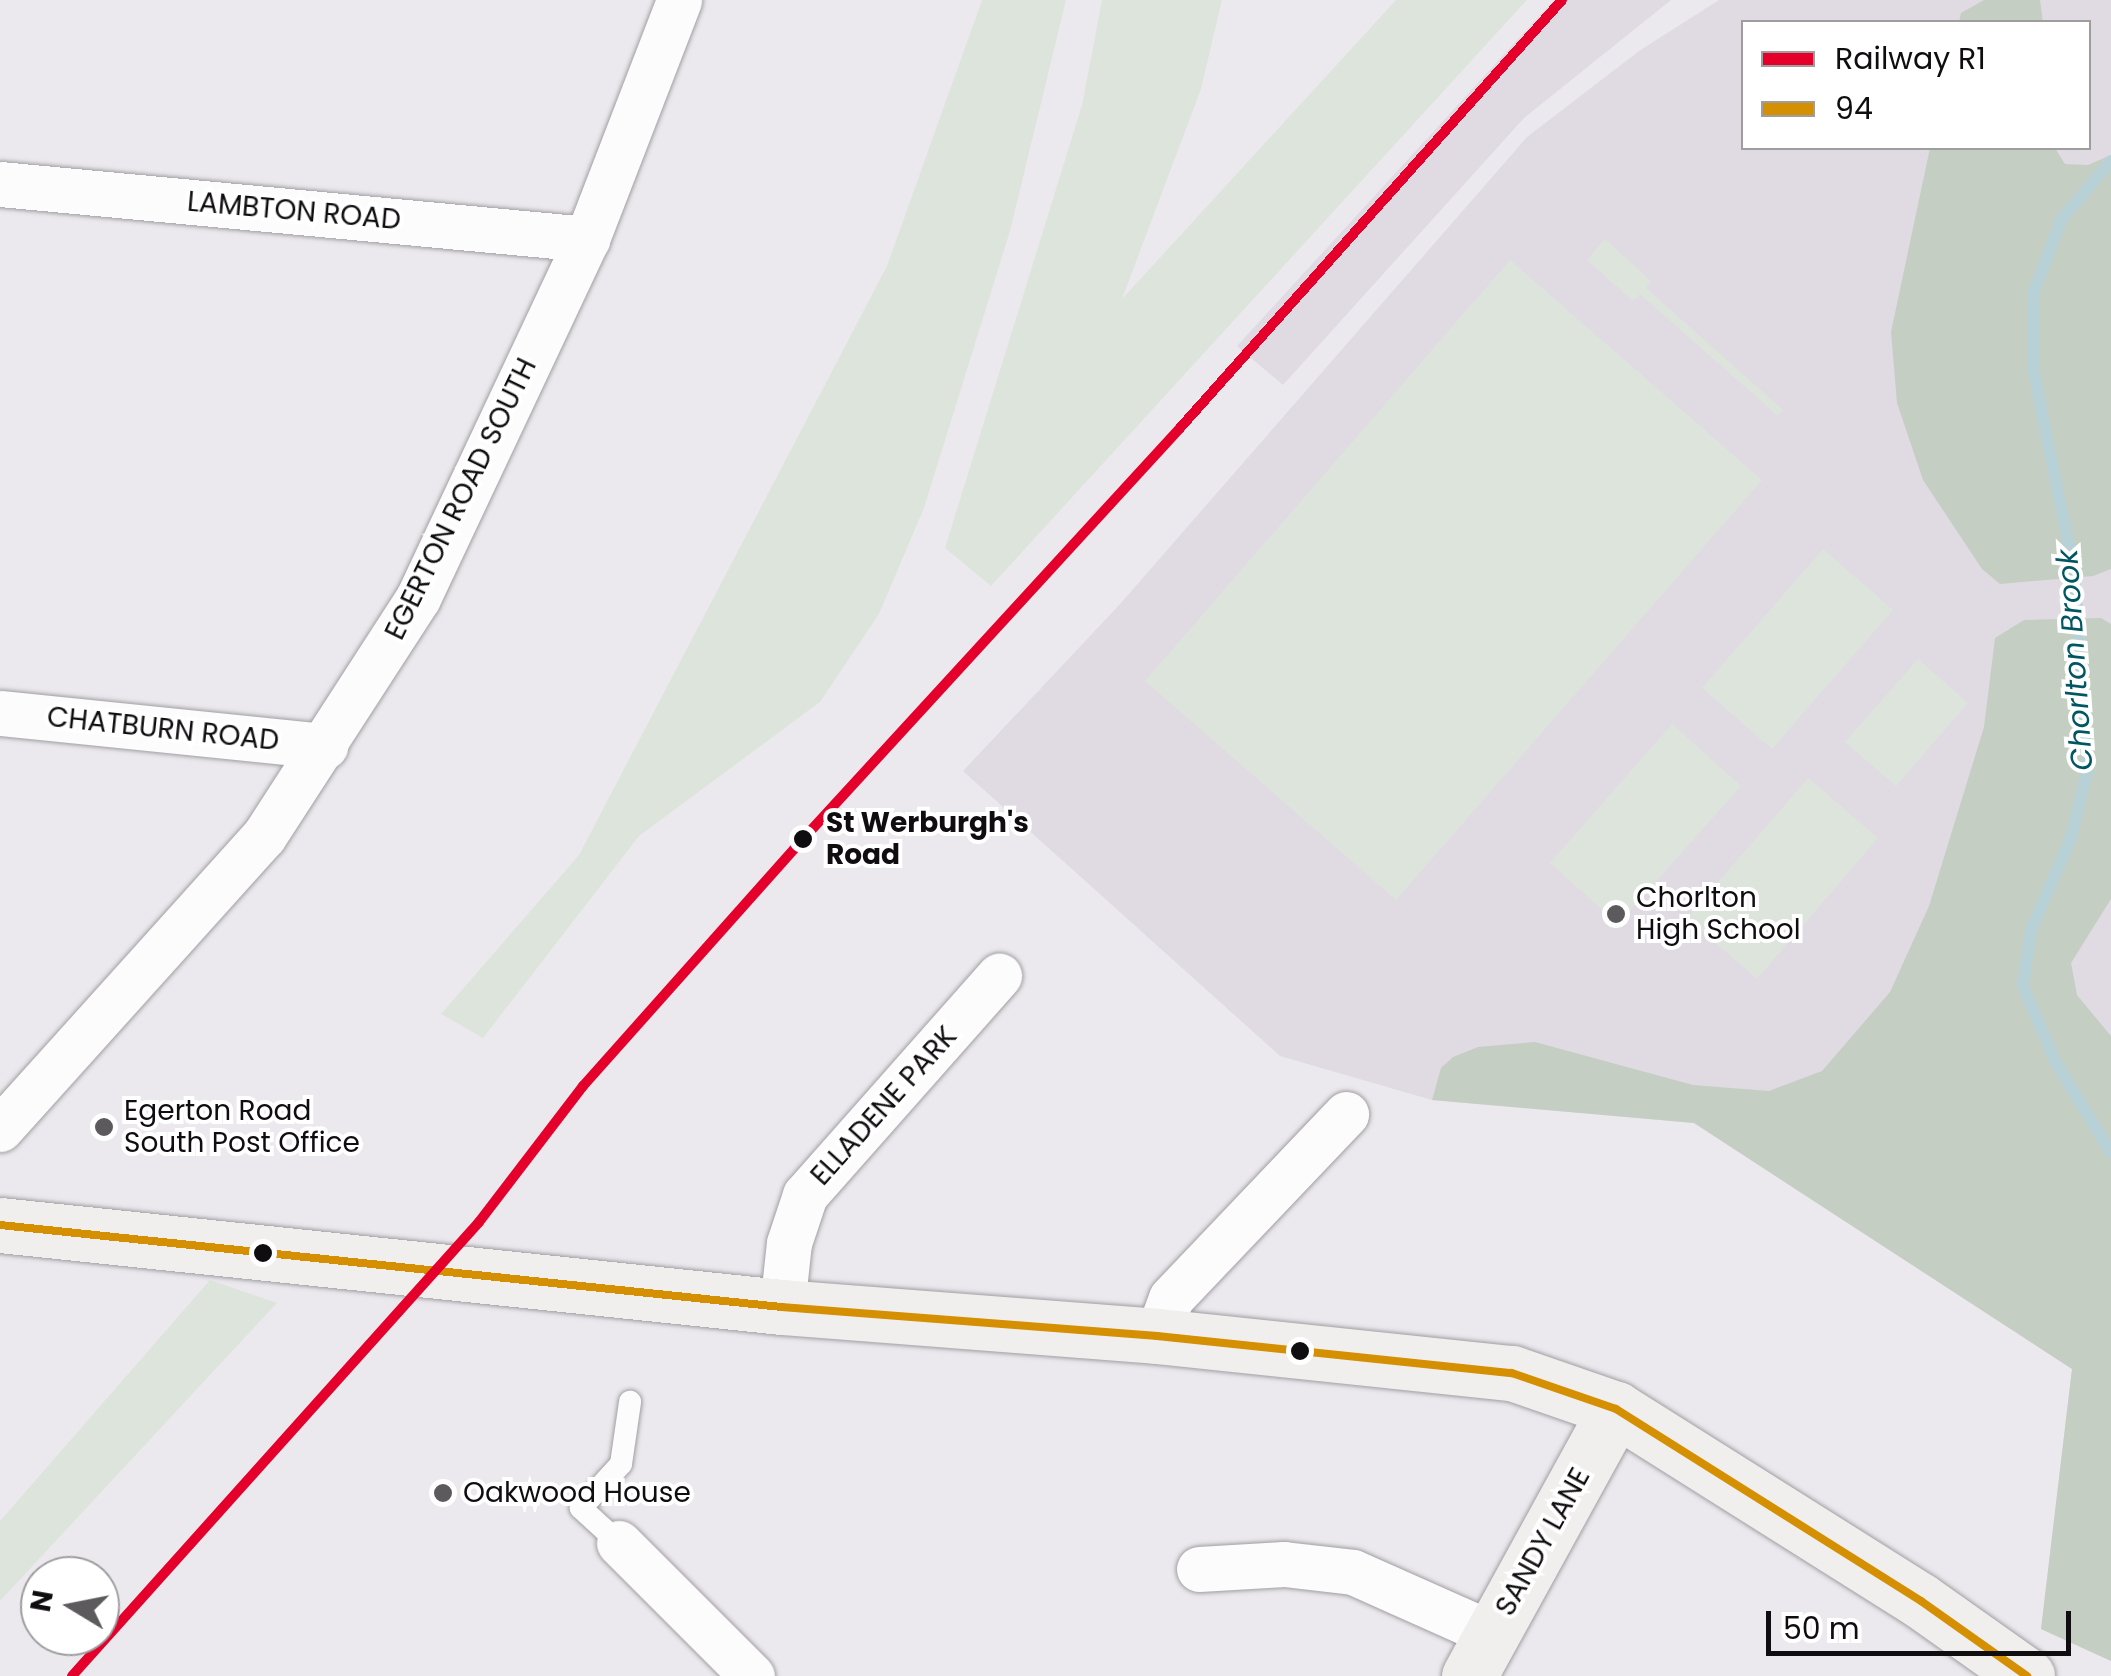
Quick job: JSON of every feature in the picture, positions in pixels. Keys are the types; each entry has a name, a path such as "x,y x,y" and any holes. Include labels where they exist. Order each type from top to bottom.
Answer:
{"street":[{"name":"EGERTON ROAD SOUTH","path":"0,1130 264,836 326,746 418,598 587,239 680,0"},
{"name":"LAMBTON ROAD","path":"0,184 587,239"},
{"name":"CHATBURN ROAD","path":"0,713 326,746"},
{"name":"ELLADENE PARK","path":"782,1307 789,1243 804,1196 999,976"},
{"path":"1157,1336 1171,1298 1346,1114"},
{"path":"0,1225 782,1307 1157,1336 1512,1373 1616,1408 1921,1601 2022,1675"},
{"name":"SANDY LANE","path":"1481,1655 1616,1408"},
{"path":"619,1543 752,1676"},
{"path":"1198,1569 1284,1564 1353,1572 1481,1655"}],"lane":[{"path":"619,1543 581,1508 622,1464 630,1402"}],"shaded area":[{"path":"982,0 1066,0 1010,231 924,508 879,614 820,702 639,836 483,1038 441,1014 579,855 887,266"},
{"path":"1102,0 1222,0 1201,89 1122,299 1396,0 1527,0 991,586 945,548 1082,105"},
{"path":"1554,0 1671,0 1524,118 1283,385 1237,346"},
{"name":"Chorlton High School","path":"1719,0 2111,0 2111,1661 2041,1629 2072,1369 1694,1123 1432,1100 1280,1056 963,771 1121,603 1527,137 1639,51"},
{"path":"1984,0 2040,0 2043,20 1959,20 1961,13"},
{"path":"1930,150 2056,150 2065,164 2088,165 2111,155 2111,569 2093,576 2000,584 1982,569 1923,480 1897,403 1891,332"},
{"path":"1605,239 1651,281 1646,288 1783,410 1778,416 1640,294 1633,301 1587,260"},
{"path":"1510,260 1762,480 1396,900 1145,681"},
{"path":"1823,549 1893,610 1772,749 1702,688"},
{"path":"2101,618 2111,624 2111,899 2071,963 2077,995 2111,1036 2111,1661 2041,1629 2072,1369 1694,1123 1432,1100 1441,1068 1453,1057 1478,1047 1535,1042 1693,1085 1769,1091 1822,1071 1890,992 1929,906 1984,727 1995,638 2024,620"},
{"path":"1918,659 1968,703 1896,786 1845,742"},
{"path":"1672,724 1741,786 1618,924 1550,863"},
{"path":"1808,778 1878,838 1757,979 1687,918"},
{"path":"210,1280 277,1303 42,1556 20,1556 20,1579 0,1601 0,1521"}],"waterway":[{"name":"Chorlton Brook","path":"2111,161 2061,220 2033,295 2033,368 2074,571 2088,768 2071,838 2031,930 2023,986 2056,1063 2111,1153"}],"rail line":[{"name":"R1","path":"72,1676 479,1222 583,1086 1562,0"}],"transit line":[{"name":"94","path":"0,1225 782,1307 1157,1336 1512,1373 1616,1409 1921,1601 2027,1676"}],"place":[{"name":"St Werburgh's Road","path":"803,839"},
{"name":"Chorlton High School","path":"1616,914"},
{"name":"Egerton Road South Post Office","path":"104,1127"},
{"name":"Oakwood House","path":"443,1493"}]}
